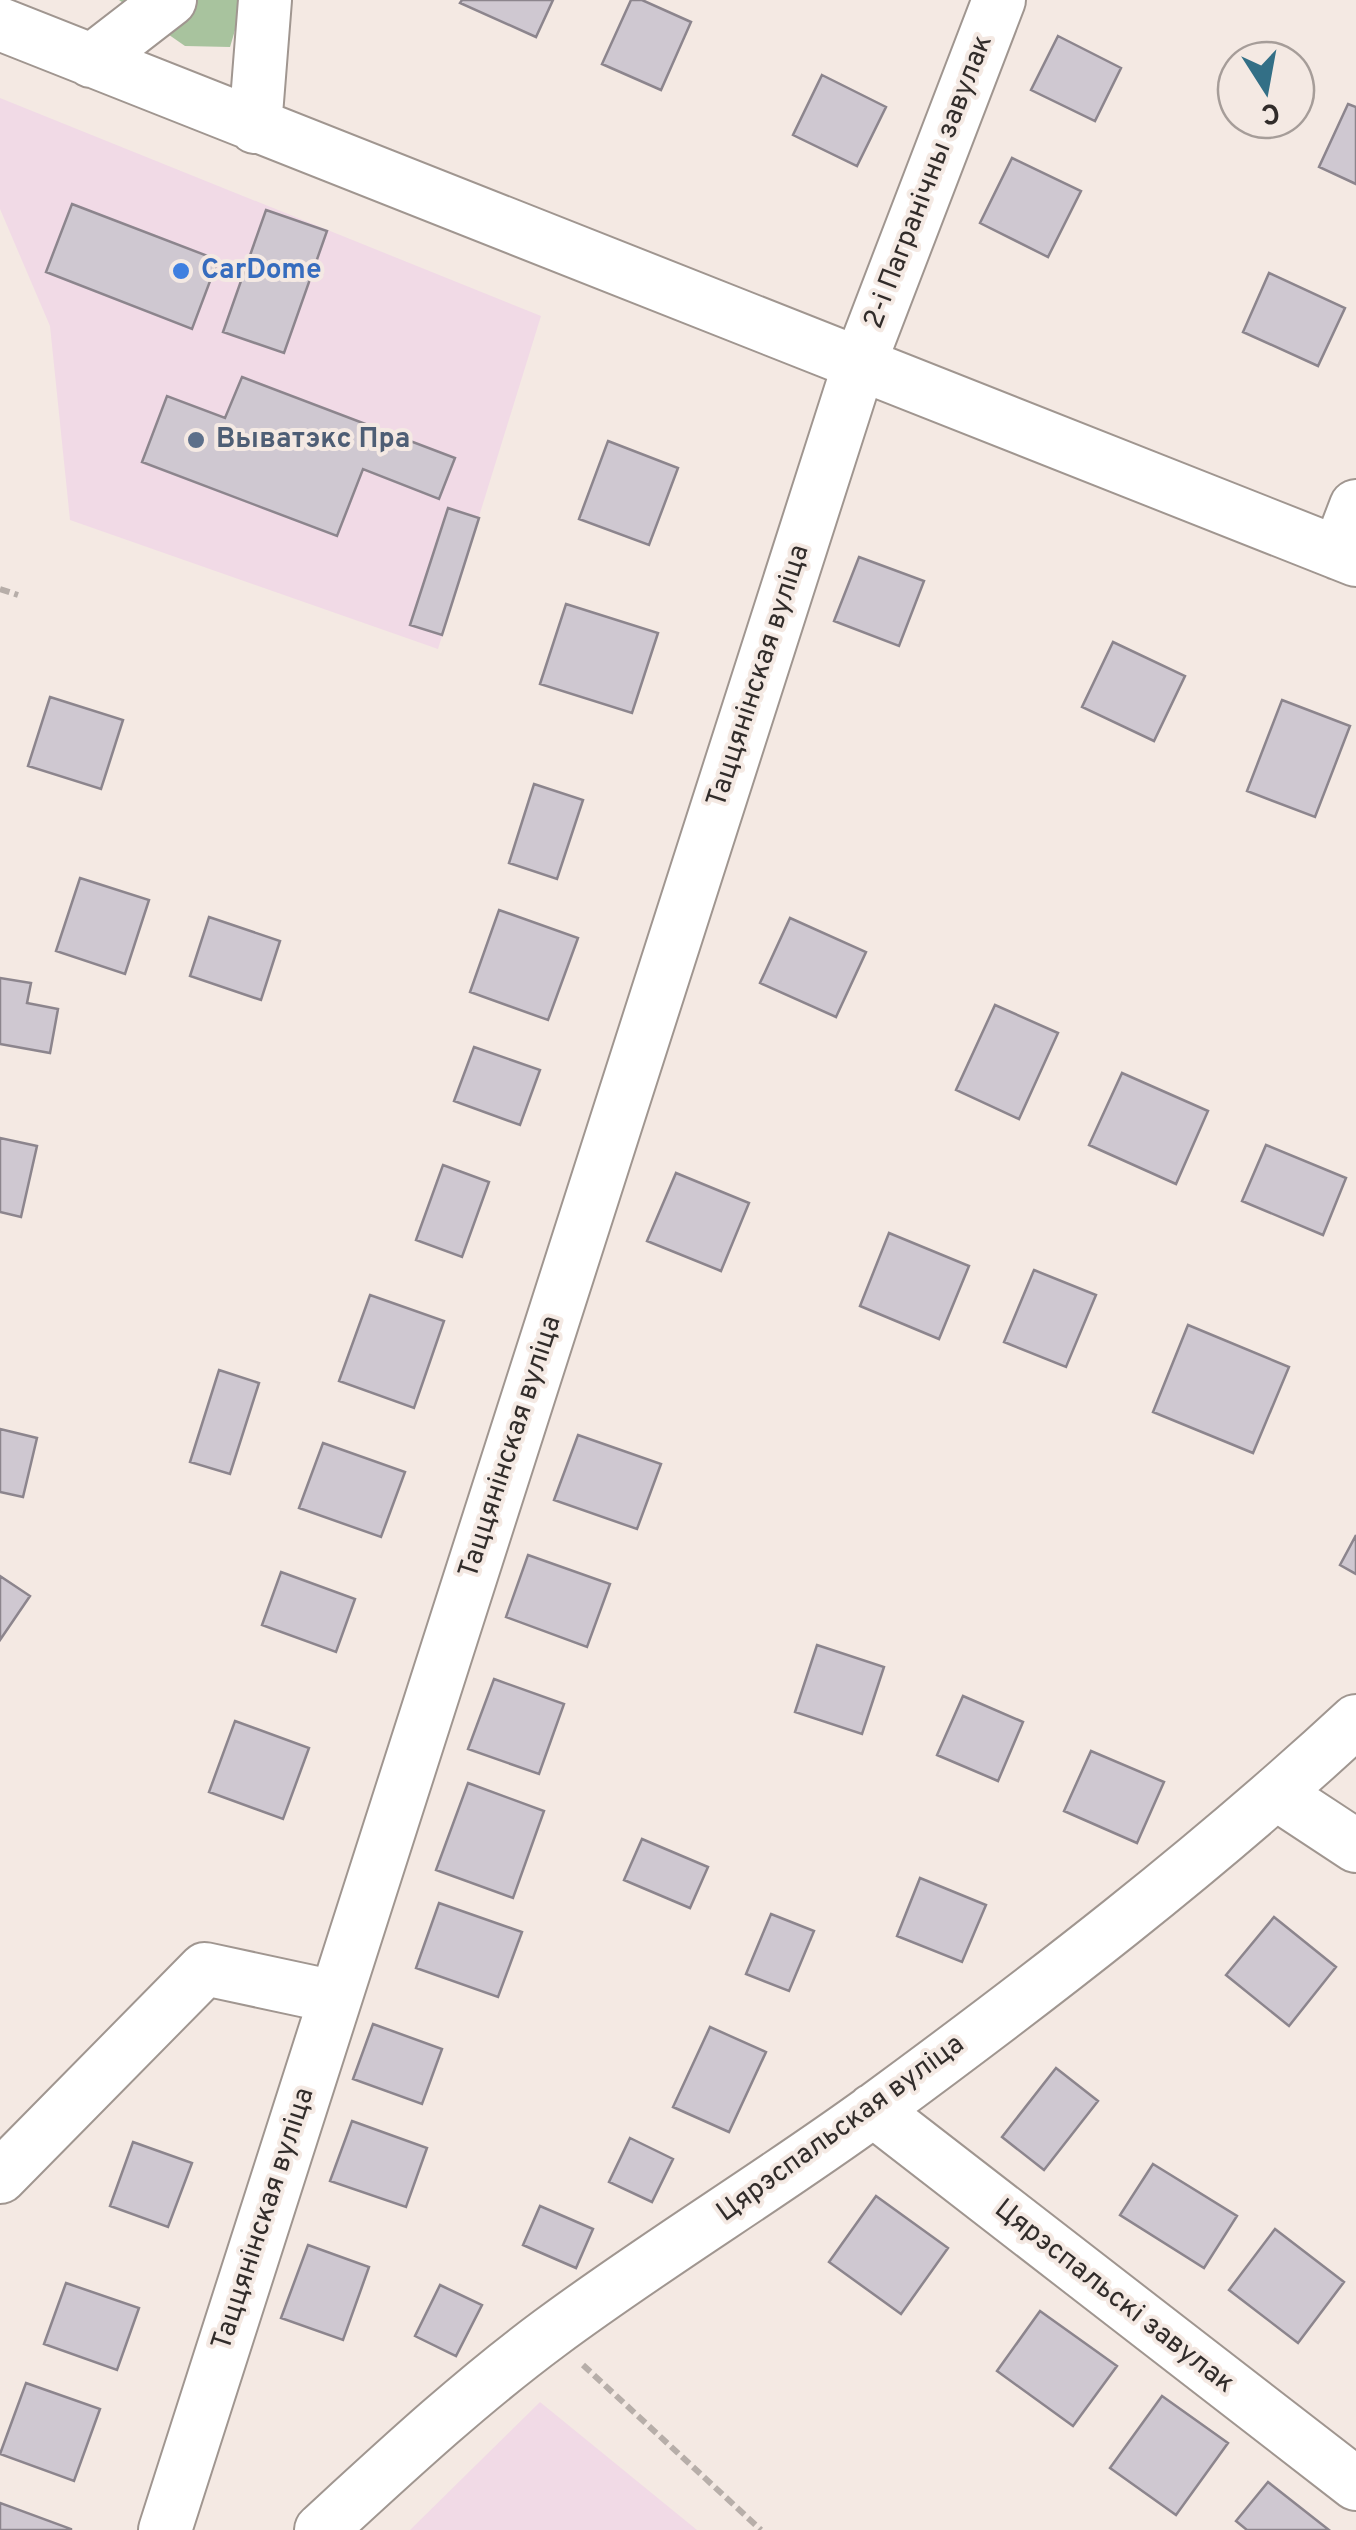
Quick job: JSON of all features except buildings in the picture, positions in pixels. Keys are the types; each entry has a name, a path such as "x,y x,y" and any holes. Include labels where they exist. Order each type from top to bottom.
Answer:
{"street":[{"path":"91,61 170,0"},
{"path":"255,127 265,0"},
{"name":"2-і Пагранічны завулак","path":"860,365 999,0"},
{"path":"0,24 860,365 1350,540"},
{"name":"Таццянінская вуліца","path":"165,2530 860,365"},
{"name":"Цярэспальская вуліца","path":"321,2530 401,2456 549,2334 873,2110 1134,1912 1277,1794 1356,1721"},
{"path":"1277,1794 1356,1846"},
{"path":"0,2177 204,1969 335,1997"},
{"name":"Цярэспальскі завулак","path":"873,2110 1356,2484"}],"path":[{"path":"0,588 18,595"},
{"path":"549,2334 760,2530"}],"shaded area":[{"path":"0,98 541,316 438,649 70,520 50,326 0,209"},
{"path":"540,2402 697,2530 410,2530"}],"green space":[{"path":"119,0 244,0 230,47 185,46"}],"place":[{"name":"CarDome","path":"181,271"},
{"name":"Выватэкс Пра","path":"196,440"}]}
